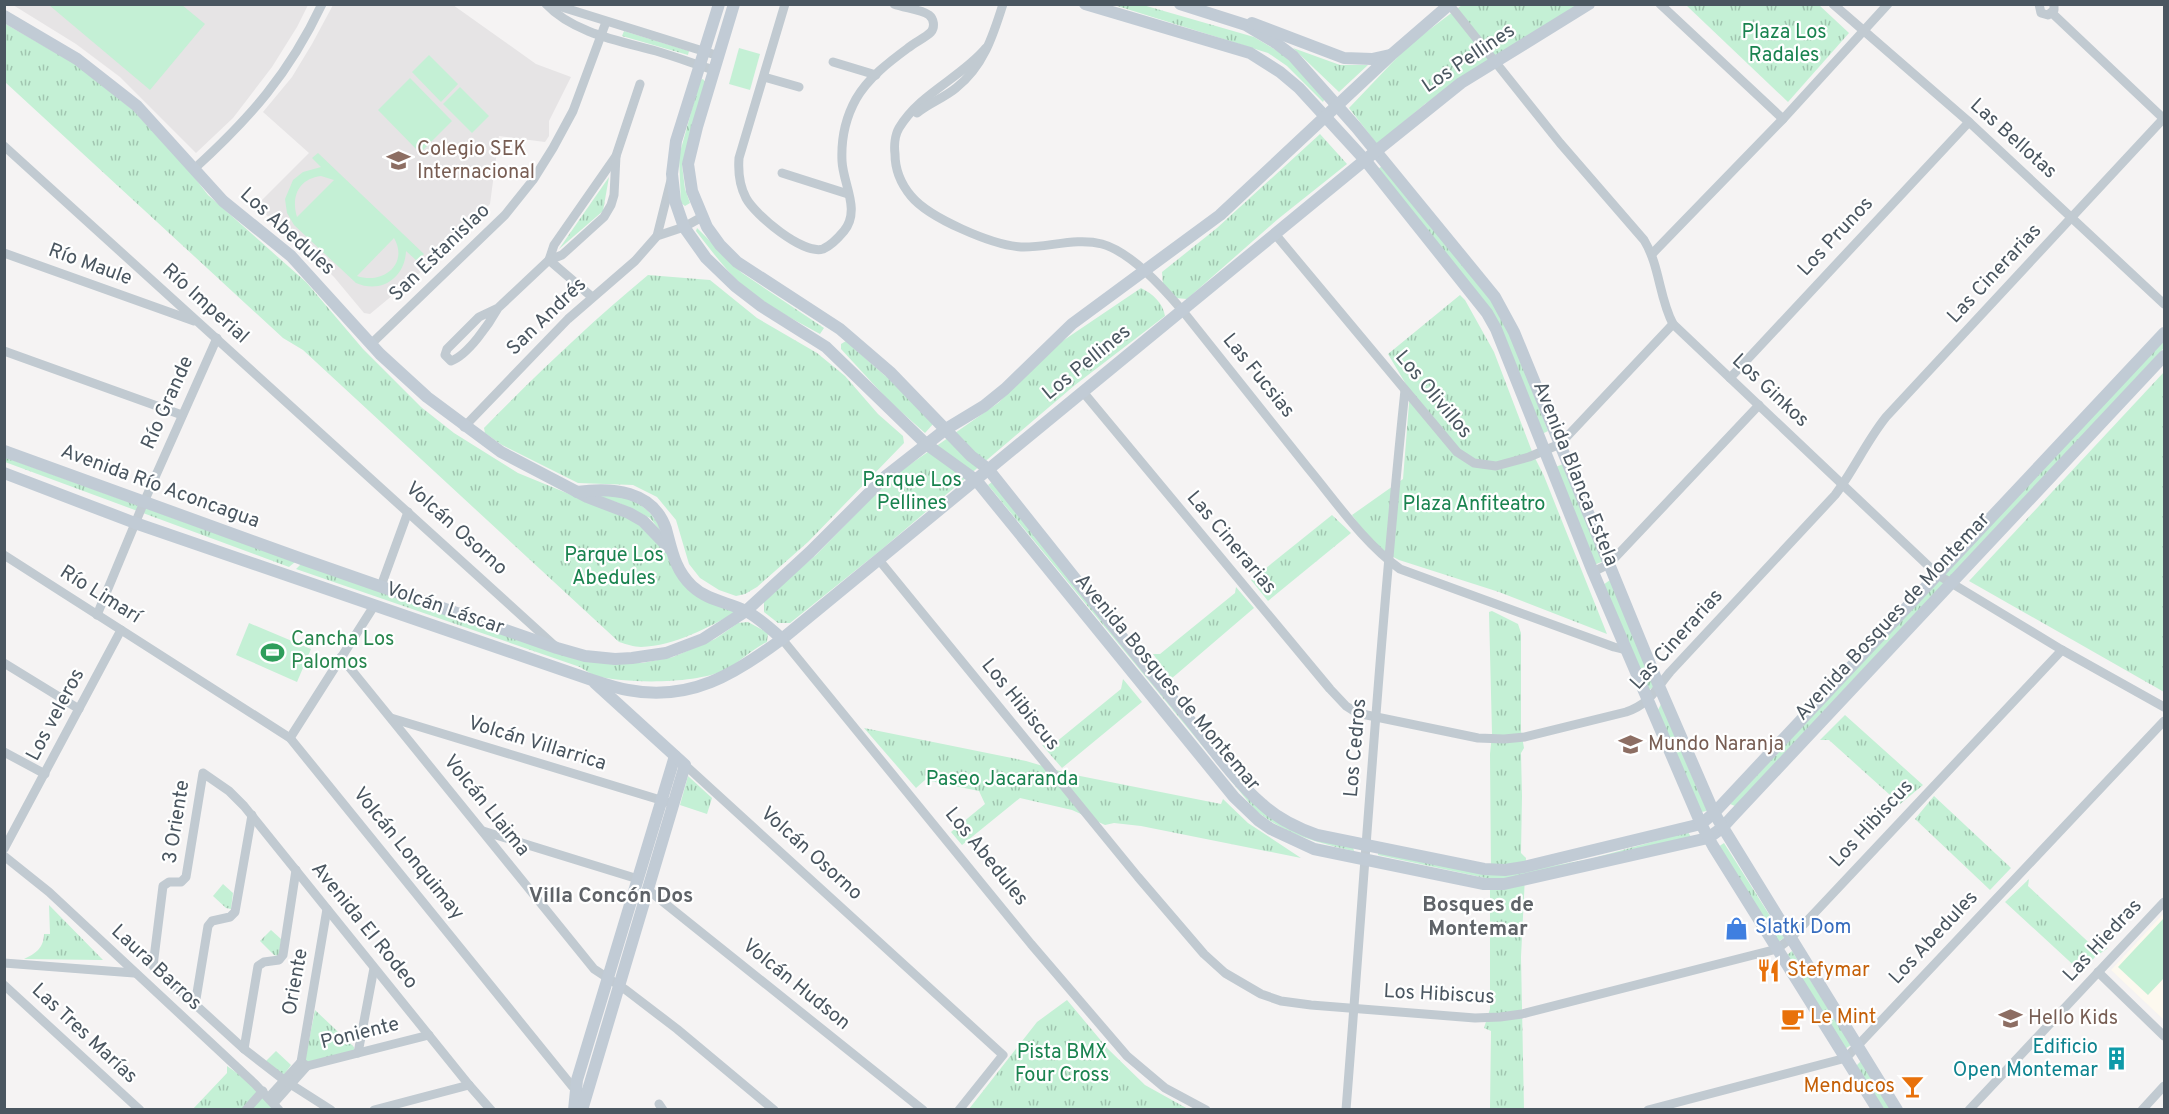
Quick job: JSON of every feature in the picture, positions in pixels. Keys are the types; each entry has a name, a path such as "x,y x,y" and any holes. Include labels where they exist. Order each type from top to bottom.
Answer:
{"street":[{"path":"194,169 245,121 274,87 298,51 322,4"},
{"path":"546,4 555,14 602,36 714,70"},
{"path":"552,4 718,56"},
{"name":"Avenida Bosques de Montemar","path":"719,4 676,141 672,174 675,201 684,227 702,253 735,286 761,306 826,347 926,444 976,480 1234,797 1258,820 1285,837 1314,849 1484,884 1504,884 1708,838 1722,828 2164,356"},
{"name":"Avenida Bosques de Montemar","path":"734,4 688,164 692,191 712,235 736,262 840,329 890,372 971,456 988,469 1238,779 1262,805 1299,829 1317,835 1484,869 1505,870 1701,824 1714,813 2164,333"},
{"path":"785,4 739,158 740,183 751,206 780,231 811,249 825,249 841,234 849,222 852,208 842,160 846,124 855,100 876,75 930,32 933,27 933,21 927,14 894,4"},
{"name":"Las Fucsias","path":"1003,4 986,48 963,71 919,104 898,129 894,150 897,170 905,189 918,204 974,234 996,242 1019,247 1087,241 1102,244 1125,255 1182,310 1346,515 1378,552 1389,561 1400,569 1626,650"},
{"name":"Avenida Blanca Estela","path":"1085,4 1250,53 1281,72 1365,160 1487,313 1496,329 1593,572 1701,824 1878,1110"},
{"name":"Avenida Blanca Estela","path":"1180,4 1237,22 1276,43 1293,56 1376,151 1500,305 1514,332 1659,686 1714,813 1897,1110"},
{"name":"Los Pellines","path":"592,680 644,692 689,689 729,676 782,639 1461,83 1589,4"},
{"path":"1660,4 1783,119"},
{"name":"Las Bellotas","path":"1833,4 1969,122 2164,304"},
{"path":"1652,254 1783,119 1888,4"},
{"path":"2039,4 2041,14 2048,15 2053,9 2164,119"},
{"name":"Los Pellines","path":"557,648 585,656 615,659 666,653 703,639 746,611 810,552 886,476 946,429 984,406 1005,389 1072,324 1220,215 1391,55 1450,5"},
{"name":"Los Ginkos","path":"1450,5 1593,184 1644,240 1652,254 1668,316 1673,324 1938,575 2062,650 2164,707"},
{"name":"Los Abedules","path":"4,16 77,59 120,92 162,132 223,201 270,238 305,270 371,344 427,397 464,427 501,452 576,492 636,517 654,531 670,549"},
{"name":"San Estanislao","path":"371,344 505,215 527,188 568,121 606,22"},
{"path":"1237,22 1259,24 1344,58 1372,59 1391,55"},
{"path":"833,62 876,75"},
{"path":"764,77 799,87"},
{"path":"549,260 554,245 615,156 639,84"},
{"name":"Las Cinerarias","path":"1083,392 1339,700 1357,713 1478,738 1504,739 1525,737 1626,712 1640,707 1648,700 1670,672 1843,484 1869,440 1886,417 2164,119"},
{"name":"Los Prunos","path":"1730,378 1969,122"},
{"name":"Río Imperial","path":"4,146 382,488"},
{"path":"498,308 479,317 447,349 446,357 451,361 459,357 488,326 498,308 549,260 562,255 608,212 614,195 615,156"},
{"path":"782,173 848,194"},
{"name":"San Andrés","path":"657,236 672,174"},
{"name":"San Andrés","path":"464,427 533,354 592,297 634,261 657,236 684,227 702,217"},
{"name":"Los Olivillos","path":"1275,234 1457,452 1474,463 1488,466 1503,464 1560,444 1673,324"},
{"name":"Río Maule","path":"4,253 198,322"},
{"path":"549,260 592,297"},
{"path":"826,347 840,329"},
{"name":"Río Grande","path":"97,615 217,338"},
{"path":"4,351 182,415"},
{"name":"Los Cedros","path":"1346,1110 1365,845 1405,390"},
{"path":"1593,572 1609,564 1759,405"},
{"name":"Avenida Río Aconcagua","path":"4,451 302,559"},
{"name":"Avenida Río Aconcagua","path":"4,473 135,524 285,575"},
{"name":"Volcán Osorno","path":"382,488 557,648"},
{"name":"Los Abedules","path":"576,492 617,490 642,499 652,507 665,528 678,568 693,587 703,595 746,611 782,639 1031,944 1126,1056 1165,1088 1206,1110"},
{"path":"381,586 408,512"},
{"name":"Río Limarí","path":"4,555 176,664"},
{"name":"Volcán Láscar","path":"302,559 557,648"},
{"name":"Los Hibiscus","path":"879,560 1082,809 1214,964 1236,981 1271,998 1311,1005 1475,1018 1522,1014 1777,949 1790,939 2062,650"},
{"name":"Volcán Láscar","path":"285,575 592,680"},
{"path":"290,738 374,606"},
{"name":"Los veleros","path":"4,849 122,630"},
{"name":"Volcán Llaima","path":"341,657 594,969 677,1029 769,1108"},
{"path":"4,663 79,709"},
{"name":"Volcán Lonquimay","path":"176,664 290,738 581,1092"},
{"name":"Volcán Osorno","path":"592,680 1003,1055 959,1110"},
{"name":"Volcán Villarrica","path":"391,718 668,802"},
{"name":"Los Abedules","path":"1648,1110 1846,1058 2164,721"},
{"path":"4,752 45,774"},
{"path":"613,982 647,889 680,761"},
{"name":"Avenida El Rodeo","path":"203,773 229,791 252,815 491,1110"},
{"name":"3 Oriente","path":"195,1005 153,966 163,886 166,883 181,882 186,877 203,773"},
{"path":"574,1110 613,982 638,879 668,802"},
{"path":"252,815 235,912 230,917 212,921 208,926 195,1005 244,1049 287,1082 331,1110"},
{"path":"483,831 638,879"},
{"name":"Laura Barros","path":"4,856 49,892 274,1103"},
{"path":"244,1049 257,969 262,963 279,960 283,955 296,870"},
{"name":"Volcán Hudson","path":"647,889 922,1110"},
{"name":"Las Hiedras","path":"1969,1110 2164,902"},
{"name":"Oriente","path":"304,1064 327,909"},
{"path":"4,963 134,973"},
{"path":"358,1053 374,968"},
{"path":"2098,972 2164,1036"},
{"name":"Las Tres Marías","path":"4,985 140,1110"},
{"name":"Poniente","path":"304,1064 429,1035"},
{"path":"246,1110 274,1103 287,1082 304,1064"},
{"path":"374,1110 469,1085"},
{"path":"2142,1110 2164,1086"},
{"path":"581,1092 582,1110"}],"shaded area":[{"path":"13,5 308,5 272,67 233,118 196,153 120,77 76,44"},
{"name":"Colegio SEK Internacional","path":"333,5 453,5 536,64 571,77 549,121 549,136 545,142 499,136 490,204 440,256 370,314 364,313 334,277 306,249 256,206 309,153 263,112 292,77"},
{"path":"2164,913 2164,1020 2111,970"}],"green space":[{"path":"49,5 182,5 205,24 150,90"},
{"path":"1114,5 1143,5 1254,37 1289,58 1325,98 1323,102 1287,66 1268,53"},
{"path":"1462,5 1578,5 1448,88 1377,144 1349,108 1409,45"},
{"name":"Plaza Los Radales","path":"1686,5 1819,5 1849,33 1788,102"},
{"name":"Parque Los Abedules","path":"4,23 75,64 133,110 191,173 208,195 306,282 363,349 421,407 454,433 518,473 635,521 666,550 674,570 737,612 691,635 666,643 641,647 619,642 303,350 283,338 5,82"},
{"path":"624,31 689,51 688,55 622,36"},
{"path":"739,48 760,54 750,90 729,84"},
{"path":"1293,48 1340,65 1368,65 1339,92"},
{"path":"429,55 458,84 441,102 412,72"},
{"path":"410,78 452,121 420,153 378,110"},
{"path":"703,79 705,82 682,165 685,189 690,203 685,206 681,203 679,156 700,80"},
{"path":"460,87 489,116 472,133 443,104"},
{"path":"1320,134 1347,164 1278,219 1187,299 1175,298 1163,285 1162,272 1217,228"},
{"path":"318,153 424,254 417,261 406,251 401,269 396,276 383,285 365,286 356,283 294,225 287,213 285,199 293,180 303,172 321,167 312,158","holes":["321,176 334,180 297,217 295,203 298,190 307,181","394,238 398,247 398,256 391,270 376,278 357,276"]},
{"path":"1382,166 1493,303 1508,328 1548,431 1542,434 1499,326 1377,170"},
{"path":"609,177 603,211 559,249"},
{"path":"697,228 742,273 824,328 820,334 750,292 729,272 696,231"},
{"path":"648,275 710,280 757,318 817,353 845,376 878,414 903,436 904,443 808,542 757,587 745,594 736,596 719,590 700,578 689,564 676,520 657,497 633,485 578,483 502,445 485,433 484,428 543,369"},
{"name":"Parque Los Pellines","path":"1141,288 1157,299 1165,316 1075,385 881,550 790,623 778,623 764,612 764,599 816,555 892,477 998,403 1061,342"},
{"name":"Plaza Anfiteatro","path":"1460,295 1494,352 1607,634 1499,592 1399,560 1376,548 1352,515 1403,479 1410,391 1388,354"},
{"path":"2164,340 2164,348 1735,806 1730,804"},
{"path":"846,341 934,423 925,433 889,401 841,349 841,344"},
{"path":"2164,372 2164,692 1969,581"},
{"path":"4,457 295,562 289,567 5,462"},
{"path":"1564,464 1604,561 1594,565 1555,467"},
{"path":"992,482 1256,804 1353,847 1354,851 1302,837 1278,826 1255,810 988,485"},
{"path":"590,494 616,494 633,500 651,514 661,532 650,518 619,503"},
{"path":"1332,515 1351,533 1268,601 1251,580"},
{"path":"301,564 579,660 642,663 673,657 715,639 738,623 748,622 768,633 767,642 725,670 712,675 662,681 610,679 296,569"},
{"path":"1610,580 1655,686 1649,690 1603,585"},
{"path":"1236,587 1254,608 1171,679 1153,654 1160,654 1235,593"},
{"path":"1492,611 1518,624 1521,633 1521,731 1524,748 1521,753 1521,853 1526,858 1525,871 1590,859 1688,832 1691,837 1525,876 1521,957 1524,1109 1490,1109 1491,1031 1484,1028 1490,1009 1490,879 1378,855 1378,851 1491,873 1490,754 1492,734 1489,612"},
{"name":"Cancha Los Palomos","path":"249,623 311,649 297,682 236,655"},
{"path":"1123,679 1142,702 1062,768 1042,745 1050,747 1121,689"},
{"path":"1661,704 1707,811 1701,812 1658,710"},
{"path":"1845,715 1923,785 1900,804 1829,740 1820,740"},
{"name":"Paseo Jacaranda","path":"864,728 1026,761 1070,774 1221,804 1223,799 1248,823 1301,858 1141,826 1114,823 1105,825 1072,810 1020,798 962,845 951,832 985,804 979,791 925,780 916,788"},
{"path":"688,776 712,798 707,814 680,805"},
{"path":"1934,796 2011,868 1990,890 1915,819"},
{"path":"1724,843 1784,938 1778,942 1718,847"},
{"path":"2029,879 2028,886 2097,950 2108,948 2095,957 2081,972 2005,902"},
{"path":"223,884 233,893 231,909 226,908 213,896"},
{"path":"49,905 103,960 24,959 38,950 44,934 50,934"},
{"path":"2164,918 2164,978 2148,995 2118,967"},
{"path":"271,930 281,939 278,956 260,941"},
{"path":"1792,951 1851,1045 1845,1049 1787,955"},
{"name":"Pista BMX Four Cross","path":"1067,1000 1108,1049 1145,1085 1188,1109 969,1109 1037,1022"},
{"path":"315,1010 354,1047 354,1051 307,1062 305,1060"},
{"path":"276,1051 291,1065 283,1076 266,1061"},
{"path":"1861,1061 1891,1109 1884,1109 1856,1066"},
{"path":"227,1066 252,1085 272,1109 192,1110 227,1073"}],"place":[{"name":"Colegio SEK Internacional","path":"399,161"},
{"name":"Cancha Los Palomos","path":"273,652"},
{"name":"Mundo Naranja","path":"1630,745"},
{"name":"Slatki Dom","path":"1737,928"},
{"name":"Stefymar","path":"1769,971"},
{"name":"Le Mint","path":"1792,1018"},
{"name":"Hello Kids","path":"2010,1019"},
{"name":"Edificio Open Montemar","path":"2116,1059"},
{"name":"Menducos","path":"1913,1087"}],"district":[{"name":"Villa Concón Dos","path":"611,896"},
{"name":"Bosques de Montemar","path":"1478,917"}]}
